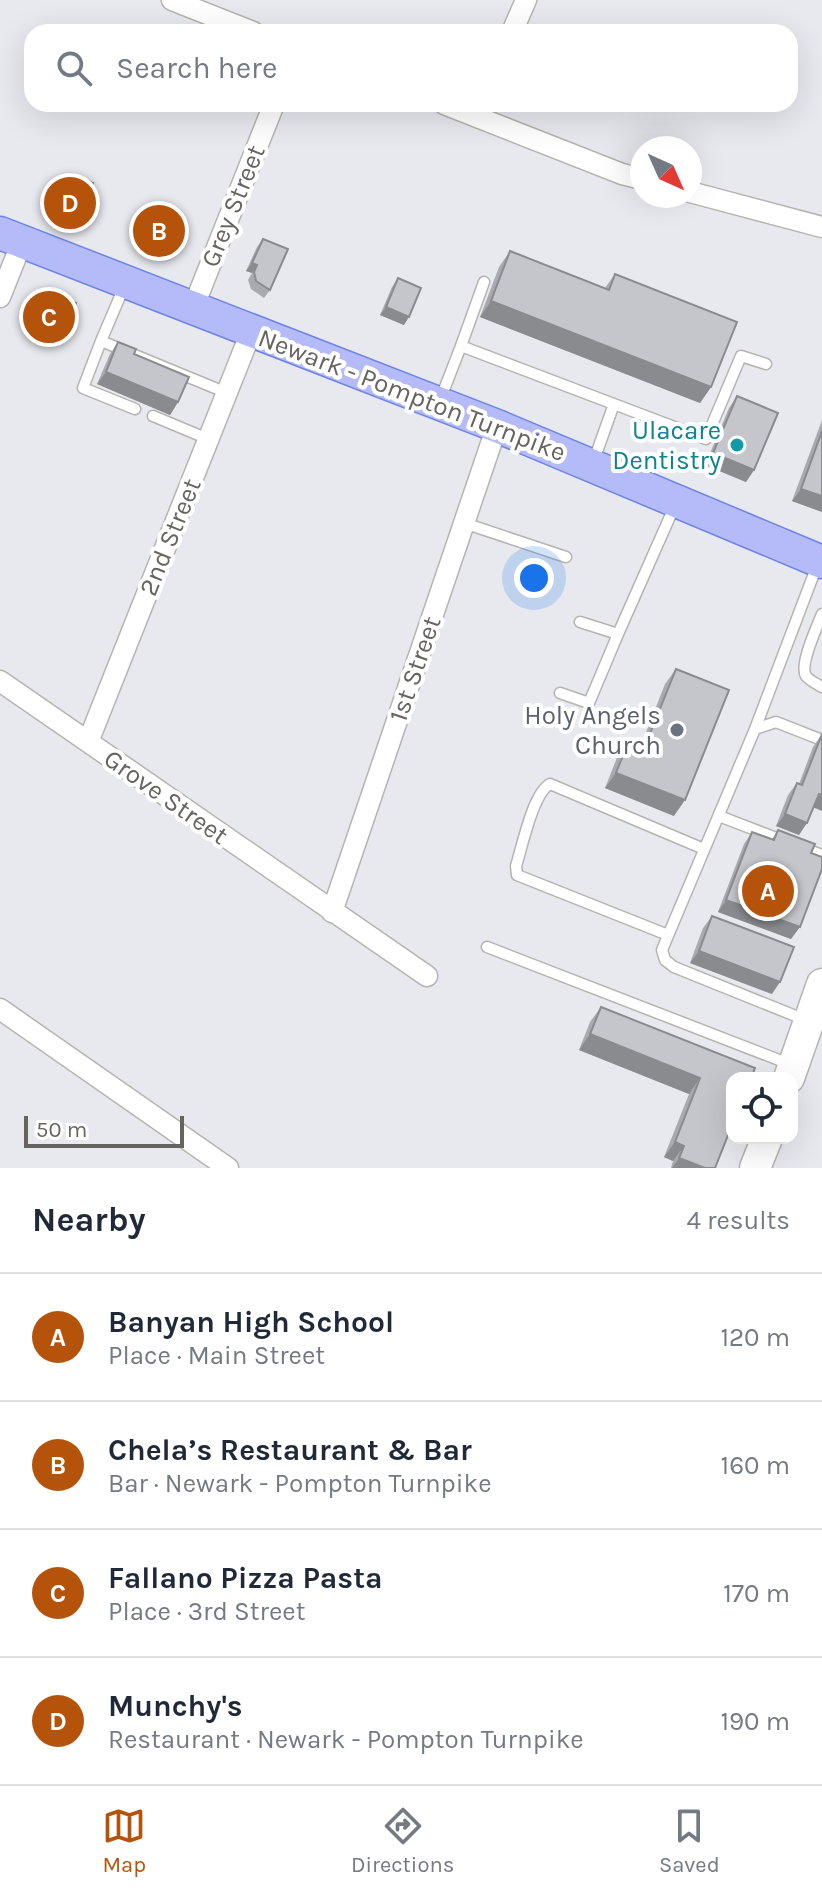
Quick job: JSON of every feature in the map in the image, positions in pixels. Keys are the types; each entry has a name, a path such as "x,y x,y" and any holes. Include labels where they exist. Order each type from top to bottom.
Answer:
{"main road":[{"name":"Newark - Pompton Turnpike","path":"11,237 497,426 820,562"},
{"path":"791,1072 812,1032 822,984"},
{"path":"757,1167 765,1144"}],"street":[{"path":"172,0 233,24"},
{"path":"516,24 526,0"},
{"name":"Grey Street","path":"193,308 271,112"},
{"path":"483,112 630,176"},
{"path":"702,195 822,227"},
{"path":"0,297 11,237"},
{"name":"2nd Street","path":"88,742 251,332"},
{"name":"1st Street","path":"332,912 497,426"},
{"name":"Grove Street","path":"0,681 427,976"},
{"path":"0,1009 228,1168"}],"lane":[{"path":"126,282 83,388 135,409"},
{"path":"439,404 484,282"},
{"path":"101,341 227,393"},
{"path":"461,346 706,439 741,356 766,364"},
{"path":"592,466 614,404"},
{"path":"153,416 208,439"},
{"path":"560,693 589,703 677,502"},
{"path":"464,523 566,557"},
{"path":"812,1032 674,967 665,960 662,950 755,729 820,562"},
{"path":"822,614 804,672 822,687"},
{"path":"580,622 618,634"},
{"path":"755,729 776,722 822,740"},
{"path":"668,935 517,875 516,866 538,799 543,788 550,784 704,849"},
{"path":"719,816 822,855"},
{"path":"487,947 791,1072"}],"building":[{"path":"71,174 93,183 80,215 58,206"},
{"path":"263,239 288,249 270,290 256,281 254,272 257,265 252,263"},
{"path":"510,251 609,290 615,274 737,322 711,387 491,301"},
{"path":"398,278 421,288 409,317 386,307"},
{"path":"46,290 76,303 64,329 34,315"},
{"path":"118,342 136,349 134,354 189,377 178,402 106,372"},
{"name":"Ulacare Dentistry","path":"737,396 778,413 754,470 713,453"},
{"path":"822,431 822,496 801,489"},
{"name":"Holy Angels Church","path":"676,669 729,690 685,800 616,773 629,740 645,746"},
{"path":"822,734 822,795 819,794 807,823 785,814 797,783 802,785"},
{"path":"778,830 815,844 811,853 822,857 822,869 800,927 726,900 752,832 774,840"},
{"path":"712,916 794,947 780,982 699,951"},
{"path":"601,1007 755,1068 753,1072 726,1072 726,1140 715,1168 705,1168 679,1158 684,1146 675,1142 700,1078 590,1034"}],"place":[{"name":"Munchy's","path":"70,203"},
{"name":"Chela’s Restaurant & Bar","path":"159,231"},
{"name":"Fallano Pizza Pasta","path":"49,317"},
{"name":"Ulacare Dentistry","path":"737,445"},
{"name":"Holy Angels Church","path":"677,730"},
{"name":"Banyan High School","path":"768,891"}]}
